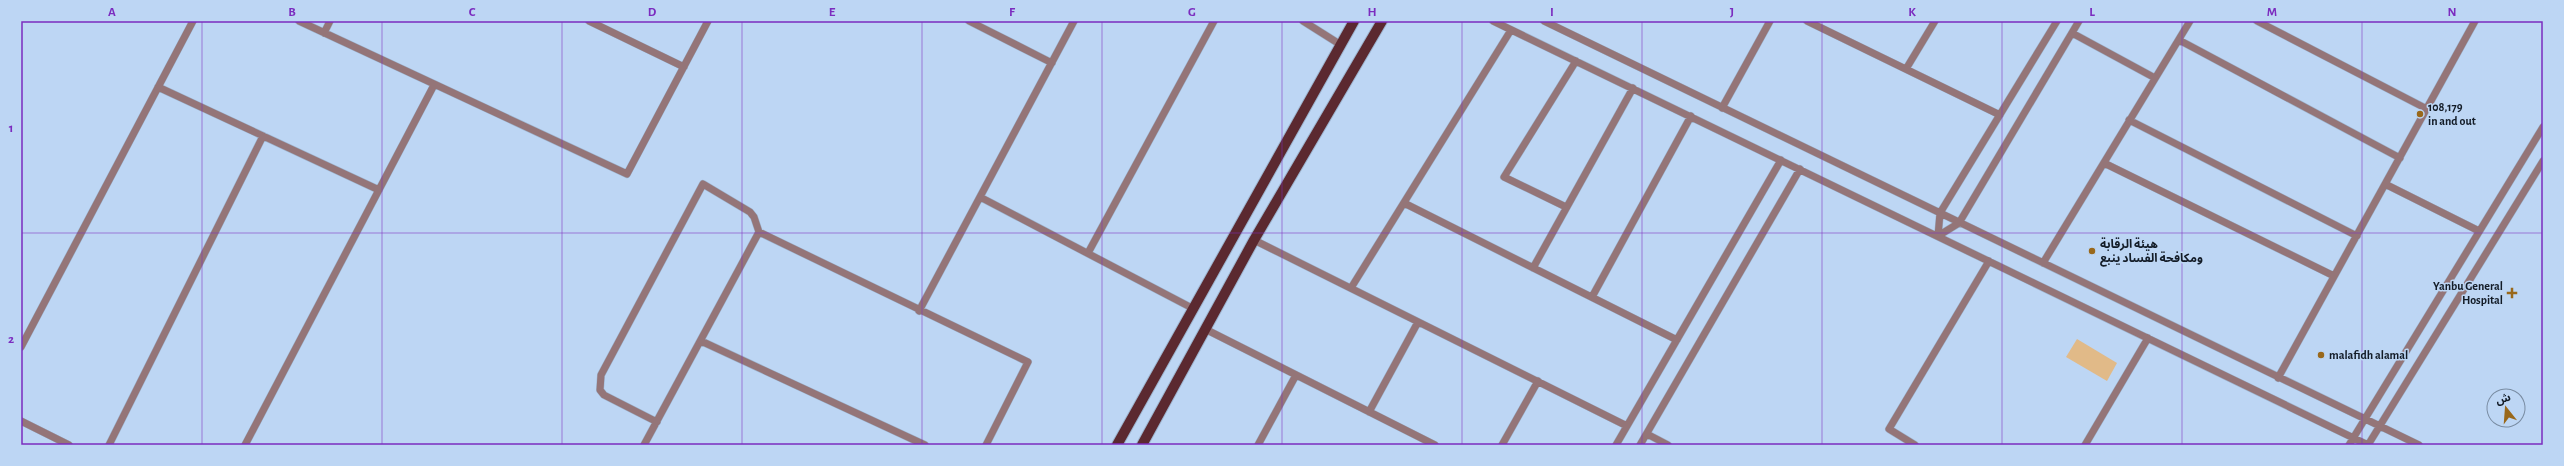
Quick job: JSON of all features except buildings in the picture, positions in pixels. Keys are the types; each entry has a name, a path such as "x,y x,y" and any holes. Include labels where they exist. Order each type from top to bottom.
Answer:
{"main road":[{"path":"1117,445 1192,308 1354,21"},
{"path":"1142,445 1254,240 1382,21"}],"street":[{"path":"21,347 193,21"},
{"path":"299,21 627,174 708,21"},
{"path":"324,33 330,21"},
{"path":"588,21 684,67"},
{"path":"969,21 1052,63"},
{"path":"919,311 1074,21"},
{"path":"1088,253 1214,21"},
{"path":"1303,21 1341,45"},
{"path":"1493,21 2368,445 2543,161"},
{"path":"1544,21 2379,427 2419,445"},
{"path":"1722,108 1770,21"},
{"path":"1808,21 2000,115"},
{"path":"1906,69 1935,21"},
{"path":"1938,236 1940,214 2057,21"},
{"path":"1938,236 1959,222 2079,21"},
{"path":"2043,263 2190,21"},
{"path":"2257,21 2427,109"},
{"path":"2278,378 2475,21"},
{"path":"1351,288 1511,30"},
{"path":"2072,33 2156,78"},
{"path":"2179,40 2400,158"},
{"path":"1566,206 1504,177 1576,61"},
{"path":"245,445 434,85"},
{"path":"158,87 379,190"},
{"path":"1533,268 1566,206 1633,88"},
{"path":"1592,297 1691,116"},
{"path":"2129,120 2357,236"},
{"path":"2349,445 2543,127"},
{"path":"109,445 263,136"},
{"path":"1616,445 1781,160"},
{"path":"2104,163 2334,276"},
{"path":"1640,445 1800,169"},
{"path":"657,422 604,395 600,390 601,374 703,184 750,212 754,217 759,232 919,311 1028,362 986,445"},
{"path":"2385,184 2479,231"},
{"path":"980,197 1192,308"},
{"path":"1404,203 1677,340"},
{"path":"644,445 702,341 759,232"},
{"path":"1254,240 1627,426"},
{"path":"1914,445 1889,429 1989,261"},
{"path":"1369,412 1418,322"},
{"path":"1205,329 1435,445"},
{"path":"2085,445 2148,338"},
{"path":"702,341 925,445"},
{"path":"1258,445 1296,375"},
{"path":"1502,445 1538,381"},
{"path":"21,421 69,445"},
{"path":"1647,434 1668,445"}],"shaded area":[{"path":"2077,339 2117,363 2107,381 2066,357"}],"place":[{"name":"108,179 in and out","path":"2420,114"},
{"name":"هيئة الرقابة ومكافحة الفساد ينبع","path":"2092,251"},
{"name":"Yanbu General Hospital","path":"2512,293"},
{"name":"malafidh alamal","path":"2321,355"}]}
